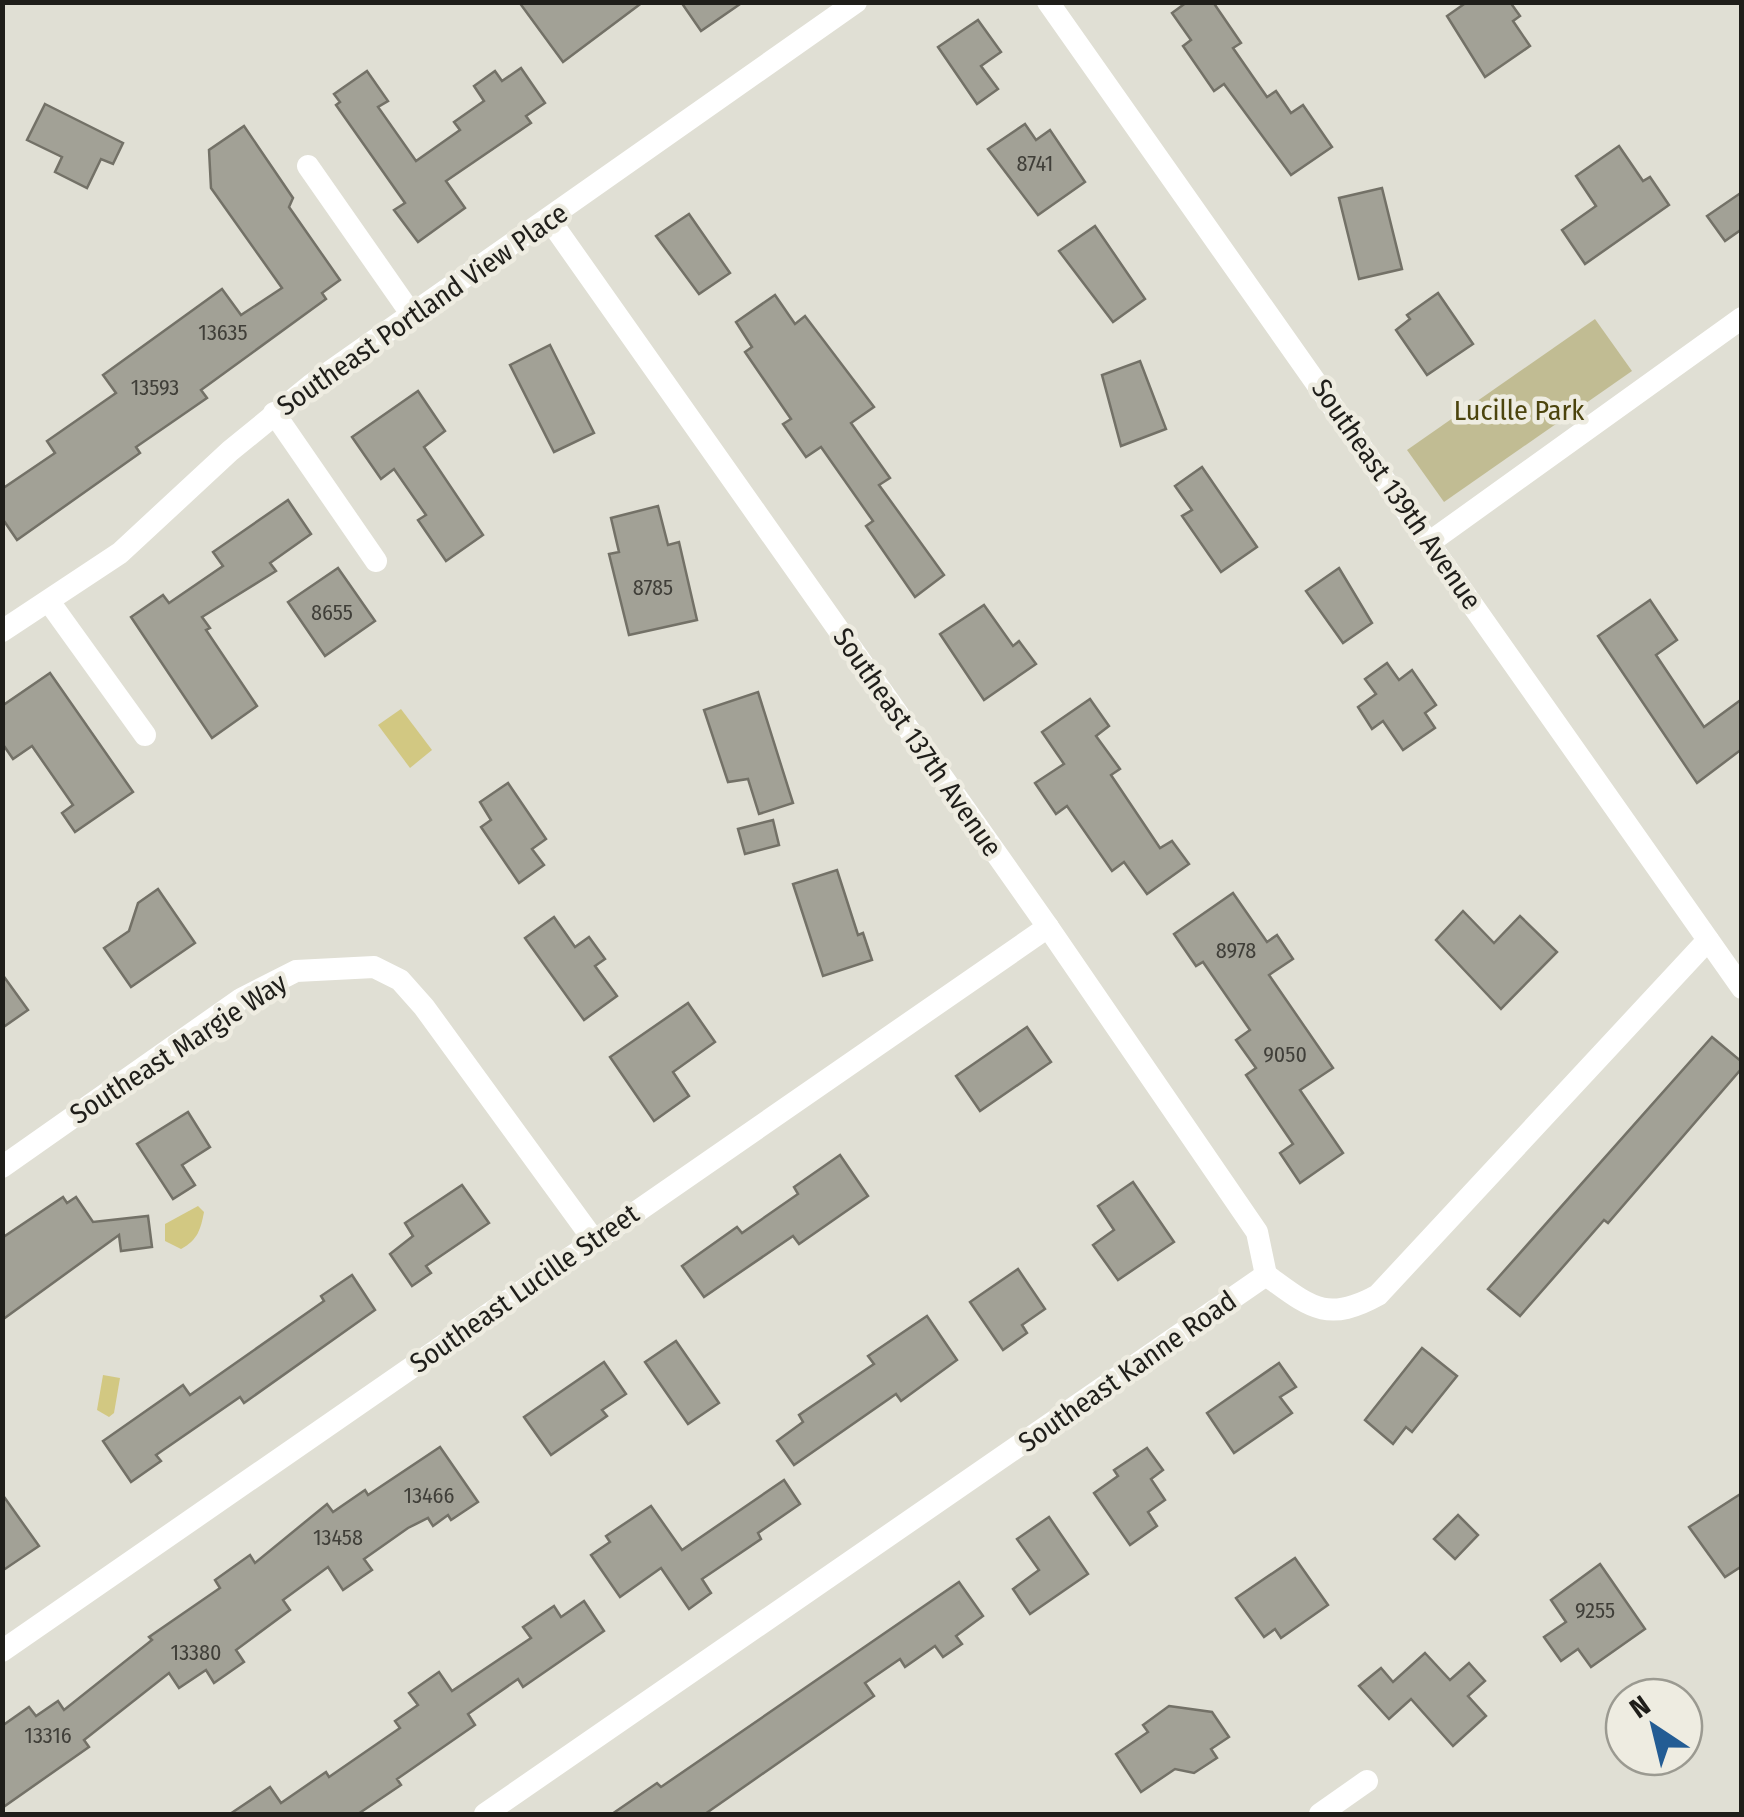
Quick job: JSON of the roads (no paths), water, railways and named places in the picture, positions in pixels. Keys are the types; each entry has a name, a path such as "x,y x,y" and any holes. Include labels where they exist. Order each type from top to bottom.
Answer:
{"street":[{"name":"Southeast Portland View Place","path":"2,631 50,603 169,512 274,413 856,2"},
{"name":"Southeast 139th Avenue","path":"1048,2 1742,988"},
{"path":"308,166 412,315"},
{"name":"Southeast 137th Avenue","path":"549,219 1048,927 1257,1232 1266,1275"},
{"path":"1430,542 1742,318"},
{"path":"274,413 376,560"},
{"path":"50,603 145,735"},
{"name":"Southeast Lucille Street","path":"2,1651 1048,927"},
{"name":"Southeast Kanne Road","path":"485,1814 1266,1275 1311,1308 1328,1312 1357,1307 1378,1295 1708,940"},
{"name":"Southeast Margie Way","path":"2,1167 241,999 296,971 374,967 400,980 424,1007 593,1240"},
{"path":"1320,1814 1367,1781"}],"park label":[{"name":"Lucille Park","path":"1519,410"}]}
